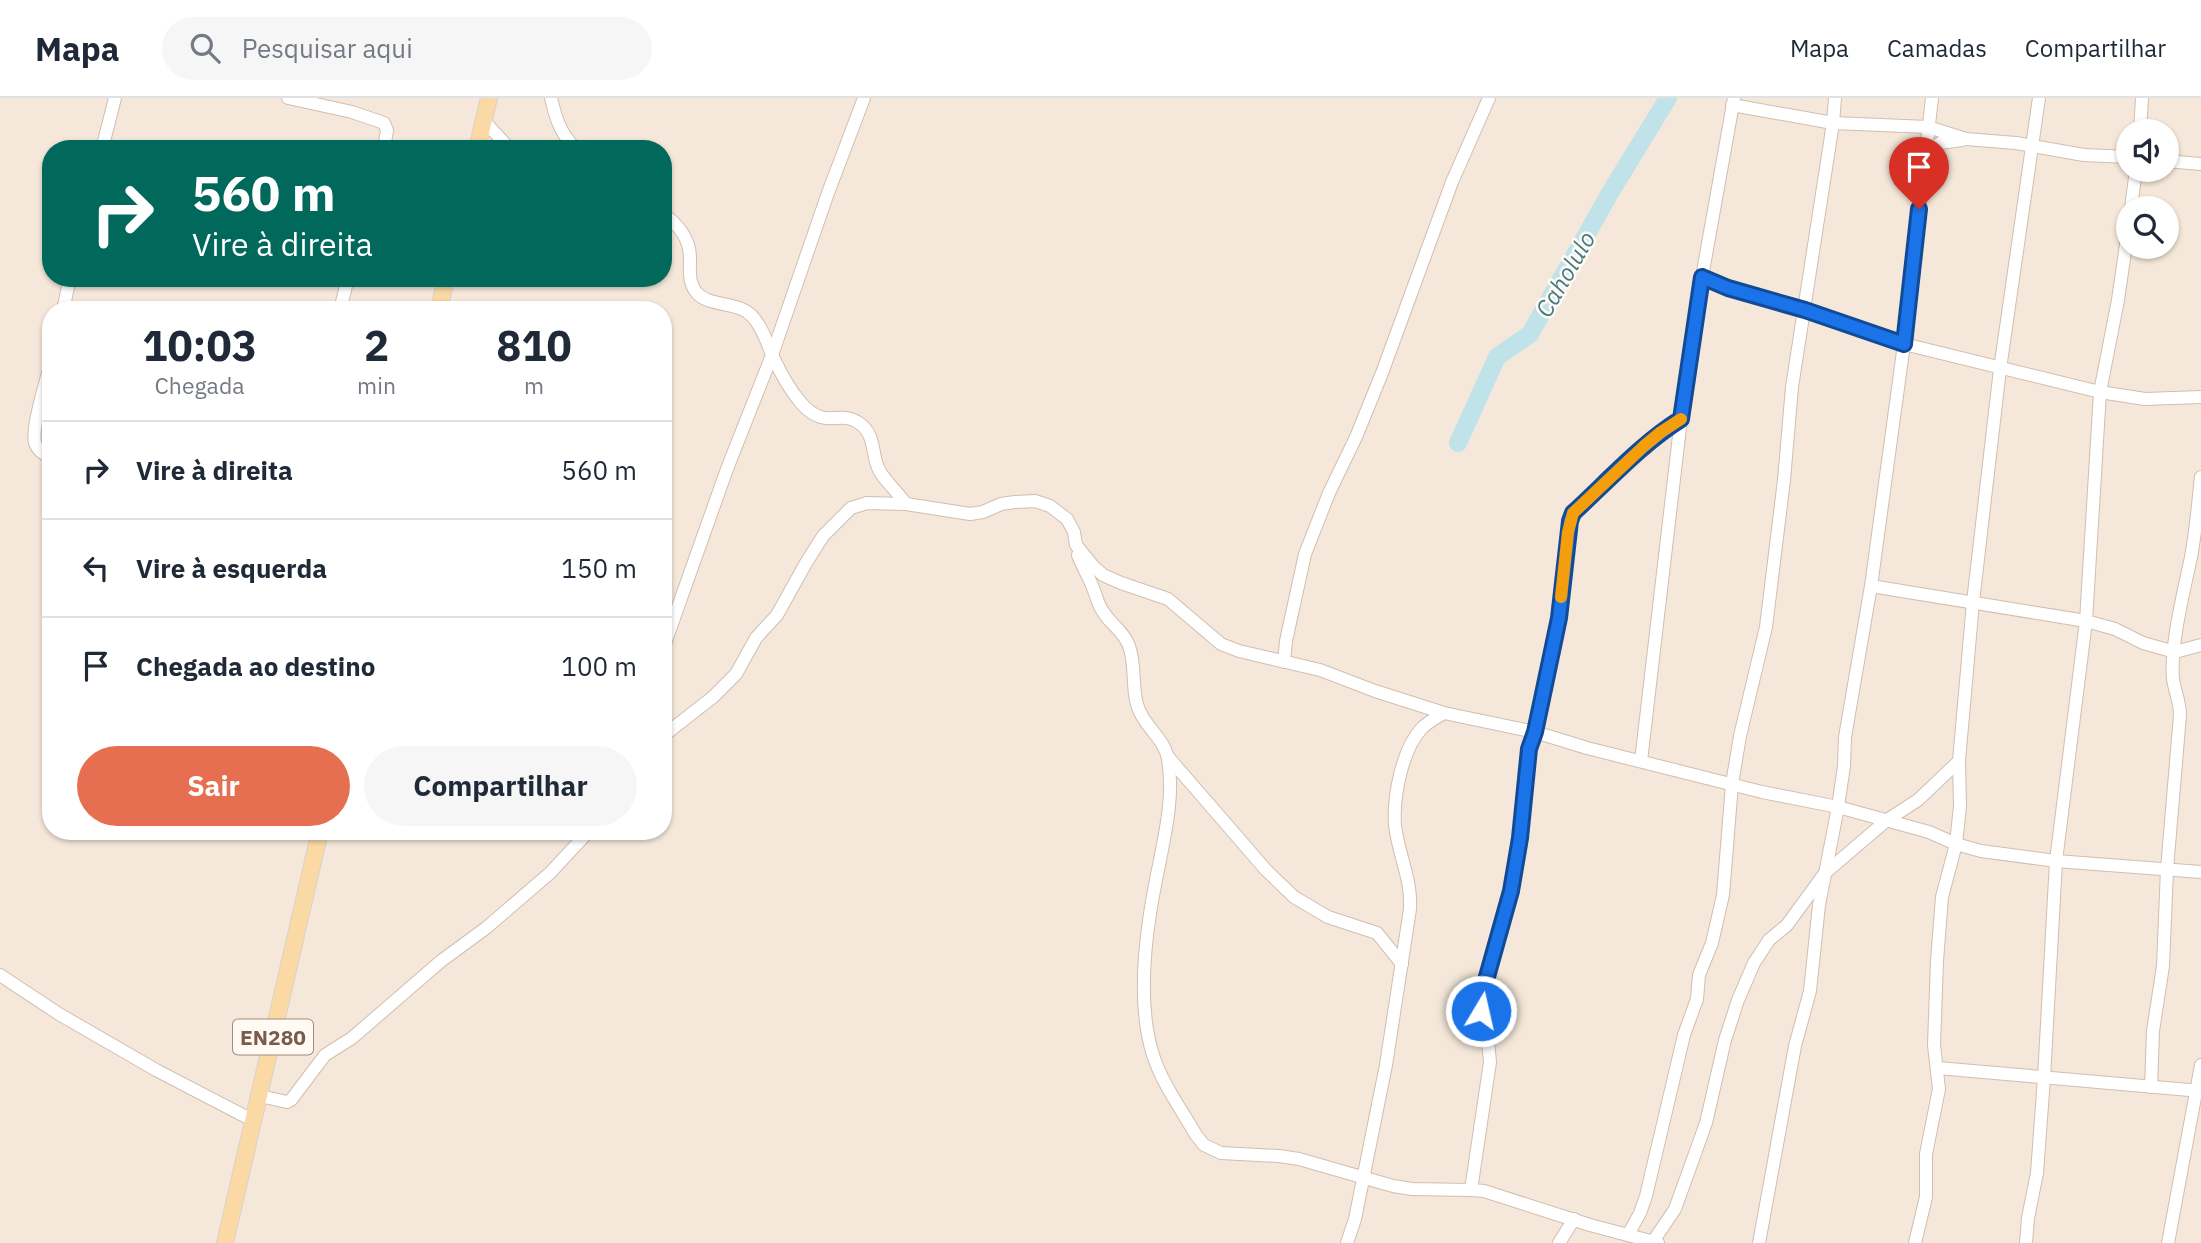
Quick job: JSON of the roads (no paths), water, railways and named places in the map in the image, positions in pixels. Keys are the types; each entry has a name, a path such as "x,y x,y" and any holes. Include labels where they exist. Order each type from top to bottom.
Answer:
{"main road":[{"path":"479,140 489,98"},
{"name":"EN280","path":"225,1243 318,840"}],"street":[{"path":"104,140 115,98"},
{"path":"288,98 352,112 384,123 387,130 385,140"},
{"path":"551,98 556,123 568,140"},
{"path":"672,624 864,98"},
{"path":"1284,662 1305,554 1372,398 1445,200 1489,98"},
{"path":"1628,1235 1646,1196 1684,1035 1697,999 1699,975 1709,954 1718,923 1723,895 1732,784 1740,736 1766,627 1792,387 1835,98"},
{"path":"1759,1243 1795,1046 1810,991 1819,905 1838,807 1845,737 1871,586 1904,344 1932,98"},
{"path":"1915,1243 1926,1197 1926,1154 1939,1089 1934,1045 1937,961 1942,897 1956,844 1959,761 1973,602 2000,369 2039,98"},
{"path":"2141,119 2142,98"},
{"path":"1641,761 1681,419 1702,277 1733,101 1833,123 1928,127 1966,139 2116,157"},
{"path":"484,121 502,140"},
{"path":"1925,155 1940,144 1966,139"},
{"path":"2179,162 2201,164"},
{"path":"672,222 681,229 687,240 690,276 697,294 708,300 737,306 759,324 789,387 813,415 853,420 867,430 877,466 906,504"},
{"path":"2026,1243 2037,1173 2045,1079 2056,861 2086,621 2099,392 2124,259"},
{"path":"1702,277 1746,294 1805,310 1904,344 2000,369 2145,400 2201,397"},
{"path":"42,399 34,432 38,449 42,453"},
{"path":"1471,1190 1490,1062 1487,1032 1481,1011 1483,991 1511,891 1520,838 1529,749 1559,618 1568,532 1573,513 1644,446 1681,419"},
{"path":"2151,1087 2153,1031 2163,966 2167,869 2180,715 2180,701 2173,678 2175,652 2201,477"},
{"path":"672,729 713,697 736,674 756,638 777,615 823,536 851,508 867,503 906,504 970,514 1015,502 1035,501 1050,506 1060,512 1074,532 1077,554 1098,603 1104,615 1126,638 1131,650 1139,712 1165,748 1168,757 1170,815 1156,886 1145,968 1144,1011 1154,1057 1204,1145 1213,1151 1230,1155 1299,1159 1412,1189 1485,1191 1654,1243 1675,1209 1692,1167 1706,1123 1725,1041 1738,1000 1754,963 1769,940 1787,925 1825,873 1887,820 1918,800 1959,761"},
{"path":"1076,544 1103,575 1168,599 1221,644 1249,654 1320,670 1444,713 1535,732 1587,748 1732,784 1838,807 1929,832 1981,851 2056,861 2201,872"},
{"path":"1871,586 2086,621 2175,652 2201,645"},
{"path":"1347,1243 1386,1065 1411,894 1395,825 1398,783 1415,738 1423,727 1444,713"},
{"path":"1168,757 1266,870 1294,897 1328,917 1377,933 1402,964"},
{"path":"260,1096 287,1102 291,1100 325,1055 352,1038 441,961 486,928 550,873 581,840"},
{"path":"0,975 59,1014 156,1070 254,1121"},
{"path":"2168,1243 2199,1091 2201,1065"},
{"path":"1938,1068 2199,1091"},
{"path":"1559,1243 1574,1219"}],"waterway":[{"name":"Caholulo","path":"1458,443 1497,357 1530,334 1610,193 1668,98"}]}
